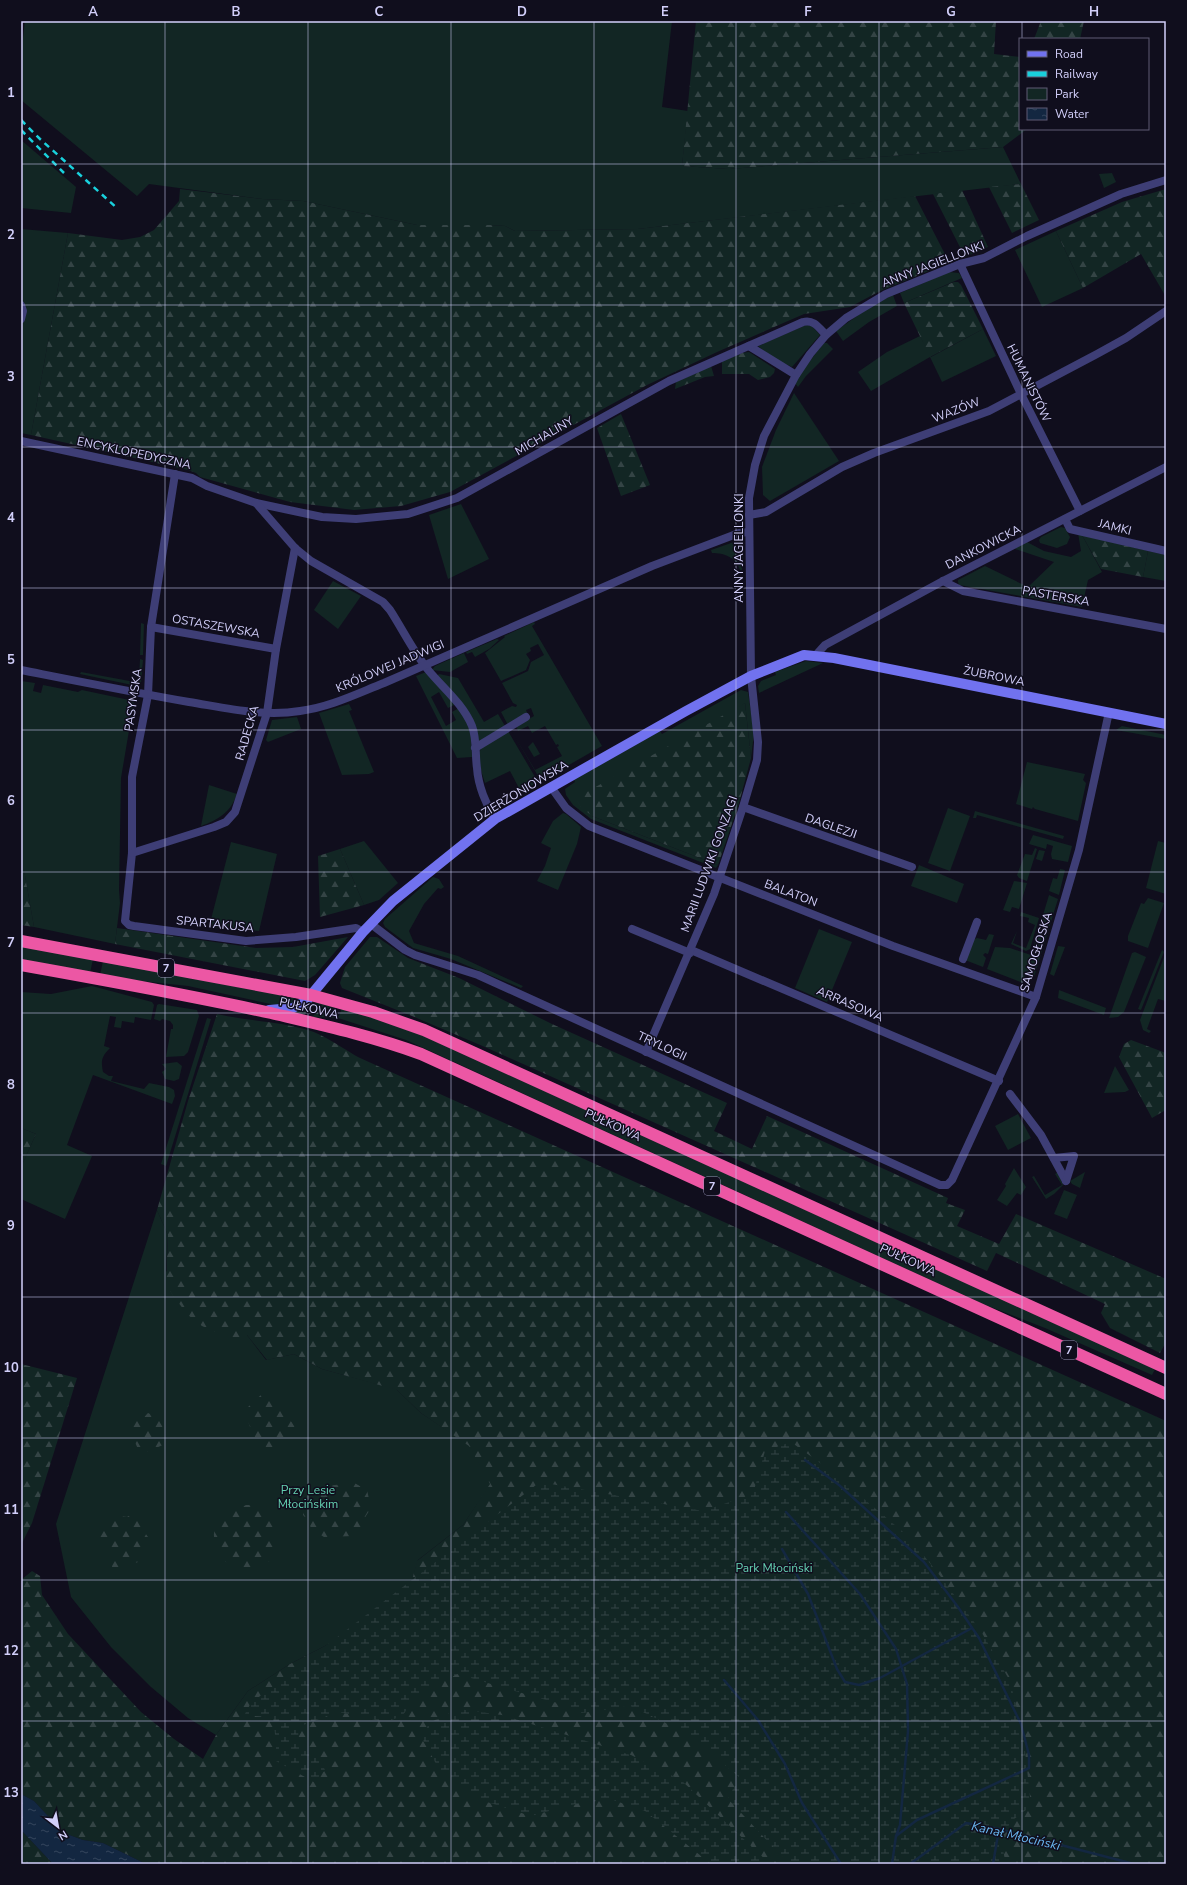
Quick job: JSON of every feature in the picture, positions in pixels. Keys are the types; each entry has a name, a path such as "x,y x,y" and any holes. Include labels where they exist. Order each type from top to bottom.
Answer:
{"highway":[{"name":"PUŁKOWA","path":"21,941 311,995 380,1014 449,1040 1166,1368"},
{"name":"PUŁKOWA","path":"21,965 259,1011 351,1032 407,1049 435,1060 1166,1394"}],"street":[{"name":"ANNY JAGIELLONKI","path":"751,676 749,498 755,465 764,436 796,375 810,354 826,335 846,318 886,294 960,264 984,258 1121,194 1166,180"},
{"name":"HUMANISTÓW","path":"960,264 1021,394 1080,511"},
{"path":"21,305 23,311 21,319"},
{"name":"WAZÓW","path":"749,515 766,512 842,467 874,453 973,417 1021,394 1126,338 1166,311"},
{"name":"MICHALINY","path":"256,503 322,517 356,519 408,514 427,509 457,498 486,484 559,441 657,387 749,346 810,321 814,322 826,335"},
{"path":"749,346 796,375"},
{"name":"ENCYKLOPEDYCZNA","path":"22,444 192,478 206,486 256,503"},
{"name":"DANKOWICKA","path":"816,655 825,645 943,581 1166,467"},
{"name":"PASYMSKA","path":"134,926 127,923 125,916 132,853 132,776 148,695 151,627 175,474"},
{"path":"256,503 295,548 311,561 383,602 390,610 424,664 453,697 468,718 473,730 480,785 490,812 495,820"},
{"name":"JAMKI","path":"1065,518 1070,529 1166,552"},
{"name":"KRÓLOWEJ JADWIGI","path":"21,670 148,695 267,713 299,711 339,702 652,566 739,534 749,532"},
{"name":"RADECKA","path":"132,853 214,827 232,816 235,812 267,713 276,649 295,548"},
{"name":"PASTERSKA","path":"943,581 963,591 1166,629"},
{"name":"OSTASZEWSKA","path":"151,627 276,649"},
{"name":"DZIERŻONIOWSKA","path":"259,1011 293,1008 303,1003 371,924 393,901 421,877 495,820 686,711 751,676 804,655 816,655"},
{"name":"ŻUBROWA","path":"816,655 1166,724"},
{"name":"MARII LUDWIKI GONZAGI","path":"646,1052 714,894 718,877 743,807 758,754 751,676"},
{"name":"SAMOGŁOSKA","path":"947,1185 952,1180 999,1081 1036,997 1079,850 1109,712"},
{"path":"475,748 526,717"},
{"name":"BALATON","path":"551,787 566,808 589,826 894,946 1036,997"},
{"name":"DAGLEZJI","path":"743,807 912,867"},
{"path":"963,959 977,922"},
{"name":"TRYLOGII","path":"371,924 405,950 416,955 478,975 940,1185 947,1185"},
{"name":"SPARTAKUSA","path":"134,926 246,941 296,937 356,928 364,932"},
{"name":"ARRASOWA","path":"632,929 999,1081"},
{"path":"1010,1094 1041,1135 1054,1158"}],"green space":[{"path":"25,21 672,21 662,107 688,111 682,166 729,169 1003,147 1021,184 638,229 515,231 505,226 490,225 417,225 303,201 262,199 149,184 137,196 21,100 21,54"},
{"path":"696,21 996,21 994,54 1019,57 1019,130 1026,130 1003,147 729,169 682,166"},
{"path":"1041,21 1084,21 1080,38 1034,38"},
{"path":"21,140 76,187 71,213 21,208"},
{"path":"1112,173 1116,182 1104,188 1099,174"},
{"path":"1021,184 1039,220 1012,233 989,187"},
{"path":"180,189 262,199 303,201 417,225 490,225 505,226 515,231 638,229 915,196 948,260 948,263 880,291 850,307 804,314 717,352 647,385 450,492 401,506 354,510 290,502 200,477 196,473 188,470 31,435 68,233 122,240 140,237 154,230 179,201"},
{"path":"1166,189 1166,297 1141,254 1083,288 1056,231 1122,202"},
{"path":"962,190 988,247 965,257 933,194"},
{"path":"21,229 68,233 31,435 21,433 21,324 25,318 26,309 21,300"},
{"path":"1056,231 1083,288 1042,307 1015,250"},
{"path":"949,272 959,273 962,278 904,303 900,293"},
{"path":"954,282 958,282 961,285 983,329 930,357 904,303"},
{"path":"893,295 897,306 869,322 843,341 836,331 871,306"},
{"path":"806,325 812,326 820,335 792,367 774,359 758,346"},
{"path":"983,329 996,356 942,382 930,357 871,391 858,372 887,352 920,336 931,357"},
{"path":"824,343 827,343 833,349 806,376 798,387 795,383 805,367"},
{"path":"749,352 775,369 774,373 770,377 758,380 749,374 722,374 722,361 742,353"},
{"path":"711,366 714,376 705,377 675,389 676,382"},
{"path":"794,393 839,461 770,501 763,495 762,467 776,430"},
{"path":"621,414 650,485 621,496 597,428"},
{"path":"461,504 489,559 448,579 429,515"},
{"path":"1061,527 1065,528 1070,537 1067,544 1057,548 1040,543 1039,540 1041,537"},
{"path":"1078,533 1082,535 1102,572 1088,580 1082,607 959,585 958,580 985,566 1028,587 1054,562 1015,549 1027,542 1044,551 1071,557 1081,551"},
{"path":"1082,535 1148,551 1143,577 1101,569"},
{"path":"734,542 740,543 743,546 742,570 740,570 733,559 725,555 712,553 711,550"},
{"path":"1148,551 1166,555 1166,581 1143,577"},
{"path":"333,581 361,596 338,629 314,610"},
{"path":"534,622 535,624 532,626 602,746 541,781 511,730 535,770 562,756 557,747 559,746 558,744 556,745 545,726 532,733 528,726 518,731 516,726 534,716 531,708 526,710 527,713 508,725 501,712 512,706 516,707 517,705 513,703 502,683 528,671 531,662 544,655 538,644 530,648 531,651 526,654 530,660 526,670 501,681 485,653 505,637 504,636"},
{"path":"141,623 144,624 143,655 140,655"},
{"path":"497,639 499,640 489,649 475,657 472,652 467,654 466,652"},
{"path":"464,653 468,662 450,672 432,670 435,666"},
{"path":"140,659 143,660 141,683 137,686 80,674 81,672 135,682 139,679"},
{"path":"806,661 823,663 759,693 758,686 761,681 776,675 775,672"},
{"path":"426,672 456,704 448,708 439,692 431,697 446,726 456,720 452,712 459,708 471,731 472,757 457,758 416,676"},
{"path":"439,674 458,678 484,722 498,714 505,726 479,742 475,733 437,676"},
{"path":"21,681 35,683 33,691 41,693 43,685 78,692 82,690 134,701 121,778 120,903 115,944 34,927 24,870 21,870"},
{"path":"741,690 748,692 754,734 751,758 745,703 592,816 718,865 716,868 591,819 573,805 566,795 565,789 575,782 574,780 660,731 662,734"},
{"path":"745,703 751,758 739,803 718,865 592,816 581,807 576,798"},
{"path":"349,704 352,710 349,711 374,772 369,774 342,775 319,713"},
{"path":"297,717 301,729 268,742 266,740 272,720"},
{"path":"1122,726 1166,735 1166,739 1116,730"},
{"path":"508,731 538,782 521,792 510,771 485,783 480,765 479,755 482,747"},
{"path":"533,742 540,754 534,757 528,747"},
{"path":"1027,762 1085,774 1083,780 1086,783 1078,821 1035,809 1033,807 1032,809 1016,804"},
{"path":"209,785 237,794 231,806 223,814 213,821 201,826"},
{"path":"948,808 970,816 950,871 928,863"},
{"path":"975,811 1064,836 1063,839 977,815 976,818 973,818"},
{"path":"563,813 581,827 577,844 558,890 537,881 545,866 551,848 541,843 553,821"},
{"path":"1033,835 1072,846 1068,862 1052,859 1051,854 1053,846 1047,844 1046,849 1029,844"},
{"path":"364,841 398,883 379,900 364,905 340,849"},
{"path":"1158,841 1166,843 1166,894 1146,888"},
{"path":"231,842 277,854 259,931 209,927"},
{"path":"1035,848 1037,849 1027,881 1019,878 1017,875 1025,854 1032,855"},
{"path":"340,849 364,905 320,917 318,856"},
{"path":"1039,850 1045,851 1042,861 1036,859"},
{"path":"919,865 964,884 957,903 911,886"},
{"path":"1060,869 1065,870 1059,895 1049,891 1053,878 1057,879"},
{"path":"21,870 24,870 34,927 21,925"},
{"path":"433,877 439,879 444,887 441,889 438,888 424,904 409,931 414,943 458,956 523,986 521,988 451,959 413,948 385,927 383,923 385,919"},
{"path":"1014,881 1027,883 1019,909 1012,907 1010,912 1003,910"},
{"path":"1049,895 1058,899 1034,977 1025,975 1023,983 987,969 995,947 1010,948 1031,955"},
{"path":"1148,898 1164,903 1148,948 1128,941 1128,936 1141,903 1144,904"},
{"path":"1021,912 1039,918 1030,949 1026,951 1011,944 1017,931 1013,943 1026,948 1035,925 1028,922 1029,918 1020,916"},
{"path":"117,928 256,948 293,947 348,937 315,975 305,981 115,944"},
{"path":"819,929 852,942 827,1002 795,988"},
{"path":"989,934 994,935 988,954 985,953 983,955 986,958 983,967 965,960 973,940 977,938 986,940"},
{"path":"370,937 377,937 408,958 459,978 552,1024 727,1103 714,1131 752,1149 767,1116 948,1198 946,1203 965,1210 957,1226 999,1244 1016,1214 1166,1279 1166,1342 1160,1353 1110,1328 1101,1313 1105,1304 996,1253 987,1271 485,1047 342,988 340,983 345,967"},
{"path":"21,946 93,959 90,973 21,960"},
{"path":"1058,946 1065,947 1054,976 1050,974"},
{"path":"1162,950 1164,952 1141,1010 1138,1009"},
{"path":"1135,952 1146,957 1124,1012 1118,1017 1109,1018 1132,953"},
{"path":"1166,952 1166,1001 1158,999 1147,1029 1151,1031 1149,1033 1143,1030 1140,1020"},
{"path":"103,961 295,998 297,1001 295,1004 275,1005 188,986 100,975"},
{"path":"92,986 152,1002 154,1005 151,1020 135,1017 134,1023 122,1021 121,1028 114,1027 116,1017 110,1016 104,1046 110,1048 102,1059 103,1072 109,1076 113,1076 111,1081 144,1089 149,1083 169,1087 174,1090 175,1096 172,1104 93,1075 67,1145 92,1156 65,1219 21,1199 21,1167 36,1134 21,1128 21,992 51,994"},
{"path":"1059,990 1106,1008 1104,1015 1058,998"},
{"path":"311,1002 334,1006 333,1009 312,1006 307,1009 305,1015 295,1012"},
{"path":"159,1004 197,1010 199,1016 188,1052 184,1056 166,1057 173,1025 170,1021 162,1019 160,1021 154,1019 157,1005"},
{"path":"342,1008 424,1036 1155,1369 1152,1375 1045,1328 983,1304 406,1040 338,1018 313,1017 315,1012 339,1016"},
{"name":"Park Młociński","path":"217,1014 297,1027 314,1032 360,1058 1166,1421 1166,1864 146,1864 103,1843 83,1840 64,1833 34,1801 21,1794 21,1580 32,1571 40,1576 42,1595 68,1634 141,1712 174,1739 203,1759 216,1735 248,1691 290,1664 354,1631 410,1588 417,1561 463,1525 490,1484 469,1446 421,1413 397,1390 322,1369 294,1354 267,1360 247,1335 232,1339 202,1326 188,1315 166,1284 168,1235 157,1210 188,1101"},
{"path":"207,1018 211,1019 166,1166 161,1164"},
{"path":"1131,1040 1166,1053 1166,1113 1164,1111 1152,1118 1119,1057 1124,1044"},
{"path":"177,1062 182,1066 179,1079 174,1081 165,1079 162,1072 166,1069 162,1064"},
{"path":"1115,1066 1129,1090 1125,1092 1104,1093"},
{"path":"1018,1114 1031,1138 1008,1150 995,1126"},
{"path":"21,1128 36,1134 21,1167"},
{"path":"1014,1168 1026,1187 1021,1195 1017,1193 1007,1206 997,1200 1006,1186 1005,1184"},
{"path":"1058,1172 1063,1185 1054,1194 1046,1199 1032,1177 1034,1176 1045,1195 1062,1185 1055,1174"},
{"path":"1085,1172 1080,1188 1072,1184 1070,1181"},
{"path":"1064,1190 1077,1195 1067,1219 1054,1214"},
{"name":"Przy Lesie Młocińskim","path":"157,1210 168,1235 166,1271 247,1335 266,1360 294,1354 322,1369 396,1389 421,1413 469,1445 491,1484 463,1525 418,1560 410,1588 354,1631 290,1664 248,1691 216,1735 188,1718 151,1687 111,1647 71,1597 56,1524"},
{"path":"21,1364 77,1378 32,1523 21,1545"},
{"path":"263,1393 277,1398 279,1406 289,1413 290,1420 295,1426 288,1439 282,1445 268,1449 253,1435 245,1413 248,1407"},
{"path":"148,1413 153,1415 157,1420 164,1421 162,1430 166,1436 163,1445 146,1452 142,1448 138,1449 131,1433 134,1423 138,1418 143,1418"},
{"path":"791,1442 830,1470 909,1537 941,1577 982,1633 1010,1681 1023,1732 1031,1806 1013,1820 1000,1837 1006,1864 789,1864 728,1799 739,1777 687,1733 630,1706 582,1713 553,1702 457,1674 415,1699 402,1716 386,1722 338,1712 298,1727 299,1748 315,1752 325,1770 314,1782 276,1761 276,1743 273,1717 255,1716 240,1723 251,1703 540,1482 703,1511 753,1494 765,1451"},
{"path":"349,1480 367,1490 371,1508 364,1519 364,1524 354,1536 324,1537 311,1529 309,1521 303,1515 304,1509 311,1505 319,1487 343,1484"},
{"path":"246,1505 257,1505 264,1512 269,1513 272,1518 274,1536 277,1543 274,1550 275,1556 272,1559 256,1567 244,1570 234,1568 229,1565 219,1555 214,1534 220,1518 234,1509"},
{"path":"132,1514 143,1523 145,1533 148,1537 148,1550 138,1562 122,1568 120,1572 113,1573 112,1566 108,1562 109,1555 97,1541 99,1526 109,1521 111,1517 127,1517"},
{"path":"458,1709 502,1715 631,1755 681,1780 770,1864 711,1864 645,1811 610,1799 571,1805 531,1816 471,1797 441,1773 422,1738 429,1723"},
{"path":"21,1830 53,1864 21,1864"}],"water":[{"path":"21,1794 34,1801 64,1833 83,1840 103,1843 146,1864 53,1864 21,1830"}],"waterway":[{"path":"805,1460 839,1485 924,1562 979,1638 1021,1724 1029,1755 1029,1768 917,1820 896,1836"},
{"path":"786,1512 860,1594 896,1649 907,1684 908,1731 900,1825 896,1836 892,1864"},
{"path":"782,1549 808,1594 837,1669 845,1682 859,1685 880,1678 972,1628"},
{"path":"724,1680 758,1720 785,1764 802,1803 841,1864"},
{"name":"Kanał Młociński","path":"910,1864 966,1823 999,1829 1134,1864"},
{"path":"993,1864 999,1829"}],"railway":[{"path":"21,120 117,208"},
{"path":"21,130 64,173"}]}
